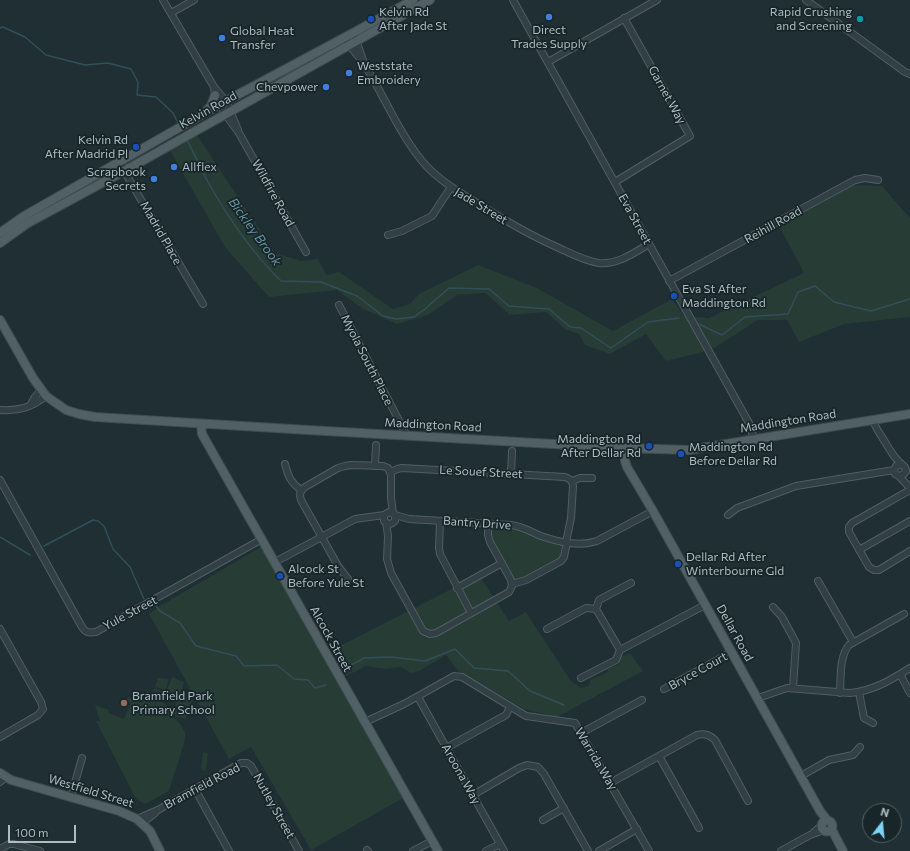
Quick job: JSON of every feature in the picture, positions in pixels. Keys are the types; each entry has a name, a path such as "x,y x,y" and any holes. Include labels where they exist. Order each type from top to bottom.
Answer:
{"main road":[{"name":"Kelvin Road","path":"355,37 391,12 413,0"},
{"name":"Kelvin Road","path":"0,243 121,162 223,103 430,0"},
{"path":"391,12 395,16 404,14"},
{"name":"Kelvin Road","path":"0,233 24,216 124,171 228,112 347,41"},
{"path":"204,114 211,106 215,91"},
{"name":"Maddington Road","path":"0,320 43,393 66,410 79,414 115,418 407,436 689,450 910,414"},
{"name":"Alcock Street","path":"204,424 202,434 438,851"},
{"name":"Dellar Road","path":"627,448 625,461 627,467 653,510 820,810 826,827 843,851"},
{"name":"Westfield Street","path":"1,776 119,811 140,821 150,831 160,851"}],"street":[{"name":"Wildfire Road","path":"163,0 223,103 306,252"},
{"path":"171,13 194,0"},
{"name":"Eva Street","path":"513,0 749,423 754,439"},
{"path":"548,62 657,0"},
{"path":"806,0 899,68 910,74"},
{"name":"Garnet Way","path":"615,182 690,136 624,18"},
{"name":"Jade Street","path":"355,37 365,66"},
{"name":"Jade Street","path":"347,41 365,66 415,151 432,171 451,187 530,235 588,260 599,263 609,263 628,256 649,244"},
{"name":"Madrid Place","path":"121,162 124,171 203,304"},
{"name":"Reihill Road","path":"669,281 854,180 865,178 878,180"},
{"path":"388,235 402,231 432,216 451,187"},
{"name":"Myola South Place","path":"339,306 407,436"},
{"path":"0,410 14,411 22,409 31,404 35,397 43,393"},
{"path":"876,419 876,429 902,470 910,488 852,523 849,527 849,532 869,567 874,570 880,570 910,551"},
{"path":"375,466 376,445"},
{"path":"511,474 512,451"},
{"path":"285,464 290,480 301,490"},
{"path":"348,579 338,566 301,500 301,490 338,468 345,466 385,467 391,472 392,477 391,498 394,518 388,536"},
{"name":"Le Souef Street","path":"391,472 397,468 402,468 565,477 572,481 580,478 592,478"},
{"path":"728,515 737,508 796,486 902,470"},
{"name":"Yule Street","path":"0,480 82,627 85,631 90,633 96,632 154,601 262,539"},
{"path":"512,584 526,580 561,561 564,557 571,518 572,481"},
{"path":"391,498 385,518 388,536 387,559 391,572 423,631 430,634 436,633 509,592 511,589 512,584 488,535 488,524"},
{"name":"Bantry Drive","path":"394,518 516,525 542,536 567,542 589,544 653,510"},
{"path":"385,518 389,512 394,518"},
{"path":"275,562 355,519 369,517 385,518"},
{"path":"385,518 389,524 394,518"},
{"path":"440,521 440,554 457,588 472,613"},
{"path":"859,550 910,521"},
{"path":"457,588 502,563"},
{"path":"818,581 853,642"},
{"path":"620,650 596,609 599,600 631,583"},
{"path":"581,678 616,660 620,650 705,605"},
{"path":"773,607 782,617 796,643 793,688"},
{"path":"547,629 586,608 596,609"},
{"path":"840,693 845,649 853,642 904,614"},
{"path":"0,629 41,702 43,709 38,715 0,737"},
{"name":"Bryce Court","path":"664,689 732,652"},
{"path":"759,701 780,690 793,688 840,693 859,692 878,686 910,668"},
{"path":"900,674 910,693"},
{"name":"Warrida Way","path":"365,722 418,697 454,676 458,676 526,716 575,723 649,851"},
{"path":"859,692 864,718 873,723"},
{"name":"Aroona Way","path":"418,697 504,851"},
{"path":"581,732 642,700"},
{"path":"446,748 506,715 510,707"},
{"path":"610,783 698,735 705,734 710,735 715,740 748,801"},
{"path":"801,776 829,760 853,754 860,747"},
{"path":"659,756 699,828"},
{"path":"71,797 82,758"},
{"name":"Bramfield Road","path":"140,821 241,763 247,763"},
{"name":"Nutley Street","path":"247,763 251,766 299,851"},
{"path":"473,795 518,768 527,765 538,767 544,774 588,851"},
{"path":"195,789 229,851"},
{"path":"543,820 564,808"},
{"path":"781,851 826,827"},
{"path":"599,851 637,829"},
{"path":"413,851 432,841"},
{"path":"0,849 9,844 14,844 40,851"},
{"path":"486,851 500,844"}],"green space":[{"path":"197,135 275,253 301,261 318,259 326,275 339,272 393,309 410,304 419,294 478,265 537,288 613,331 672,299 684,316 709,318 804,273 779,226 853,185 882,186 910,218 910,317 844,324 799,342 787,320 758,320 711,350 666,361 646,334 610,354 585,345 579,334 565,329 546,312 510,315 485,293 457,295 428,315 397,324 363,309 337,290 269,297 225,247 169,149"},
{"path":"503,524 567,542 564,557 556,564 512,584 494,550 487,527"},
{"path":"261,547 403,798 311,850 251,747 229,759 149,614 158,607"},
{"path":"479,575 509,621 526,612 570,680 581,688 589,686 590,680 608,672 608,669 619,664 620,657 630,653 643,671 557,717 524,709 459,672 446,655 419,671 411,673 401,667 386,669 366,666 346,676 332,650"},
{"path":"172,677 184,682 180,695 192,700 185,719 173,715 177,701 165,697 161,701 170,708 172,713 171,716 178,721 183,728 185,733 184,743 169,791 145,804 136,799 96,721 100,721 95,705 109,710 108,713 124,719 131,703 126,701 128,697 142,702 147,691 152,693 154,688 166,692"},
{"path":"158,678 169,679 166,690 155,687"},
{"path":"203,752 208,753 206,771 201,770"}],"waterway":[{"name":"Bickley Brook","path":"0,28 3,27 25,37 46,55 85,65 108,63 131,69 138,82 137,95 156,97 173,113 179,125"},
{"name":"Bickley Brook","path":"187,140 208,182 232,221 250,247 281,281 321,282 357,296 383,316 396,319 414,317 449,288 489,289 509,306 549,309 570,327 581,328 611,348 648,322 679,318"},
{"name":"Bickley Brook","path":"699,324 722,335 745,317 788,314 798,292 815,286 834,302 871,311 910,299"},
{"path":"44,546 93,520 98,521 104,526 113,549 130,567 144,599"},
{"path":"0,537 30,555"},
{"path":"156,606 160,611 180,623 196,646 236,656 244,666 277,665 294,679 308,680 315,688 326,685"},
{"path":"344,669 364,658 391,657 425,661 455,649 474,668 508,671 530,691 564,705"}],"place":[{"name":"Direct Trades Supply","path":"549,17"},
{"name":"Kelvin Rd After Jade St","path":"371,19"},
{"name":"Rapid Crushing and Screening","path":"860,19"},
{"name":"Global Heat Transfer","path":"222,38"},
{"name":"Weststate Embroidery","path":"349,73"},
{"name":"Chevpower","path":"326,87"},
{"name":"Kelvin Rd After Madrid Pl","path":"136,147"},
{"name":"Allflex","path":"174,167"},
{"name":"Scrapbook Secrets","path":"154,179"},
{"name":"Eva St After Maddington Rd","path":"674,296"},
{"name":"Maddington Rd After Dellar Rd","path":"649,446"},
{"name":"Maddington Rd Before Dellar Rd","path":"681,454"},
{"name":"Dellar Rd After Winterbourne Gld","path":"678,564"},
{"name":"Alcock St Before Yule St","path":"280,576"},
{"name":"Bramfield Park Primary School","path":"124,703"}]}
